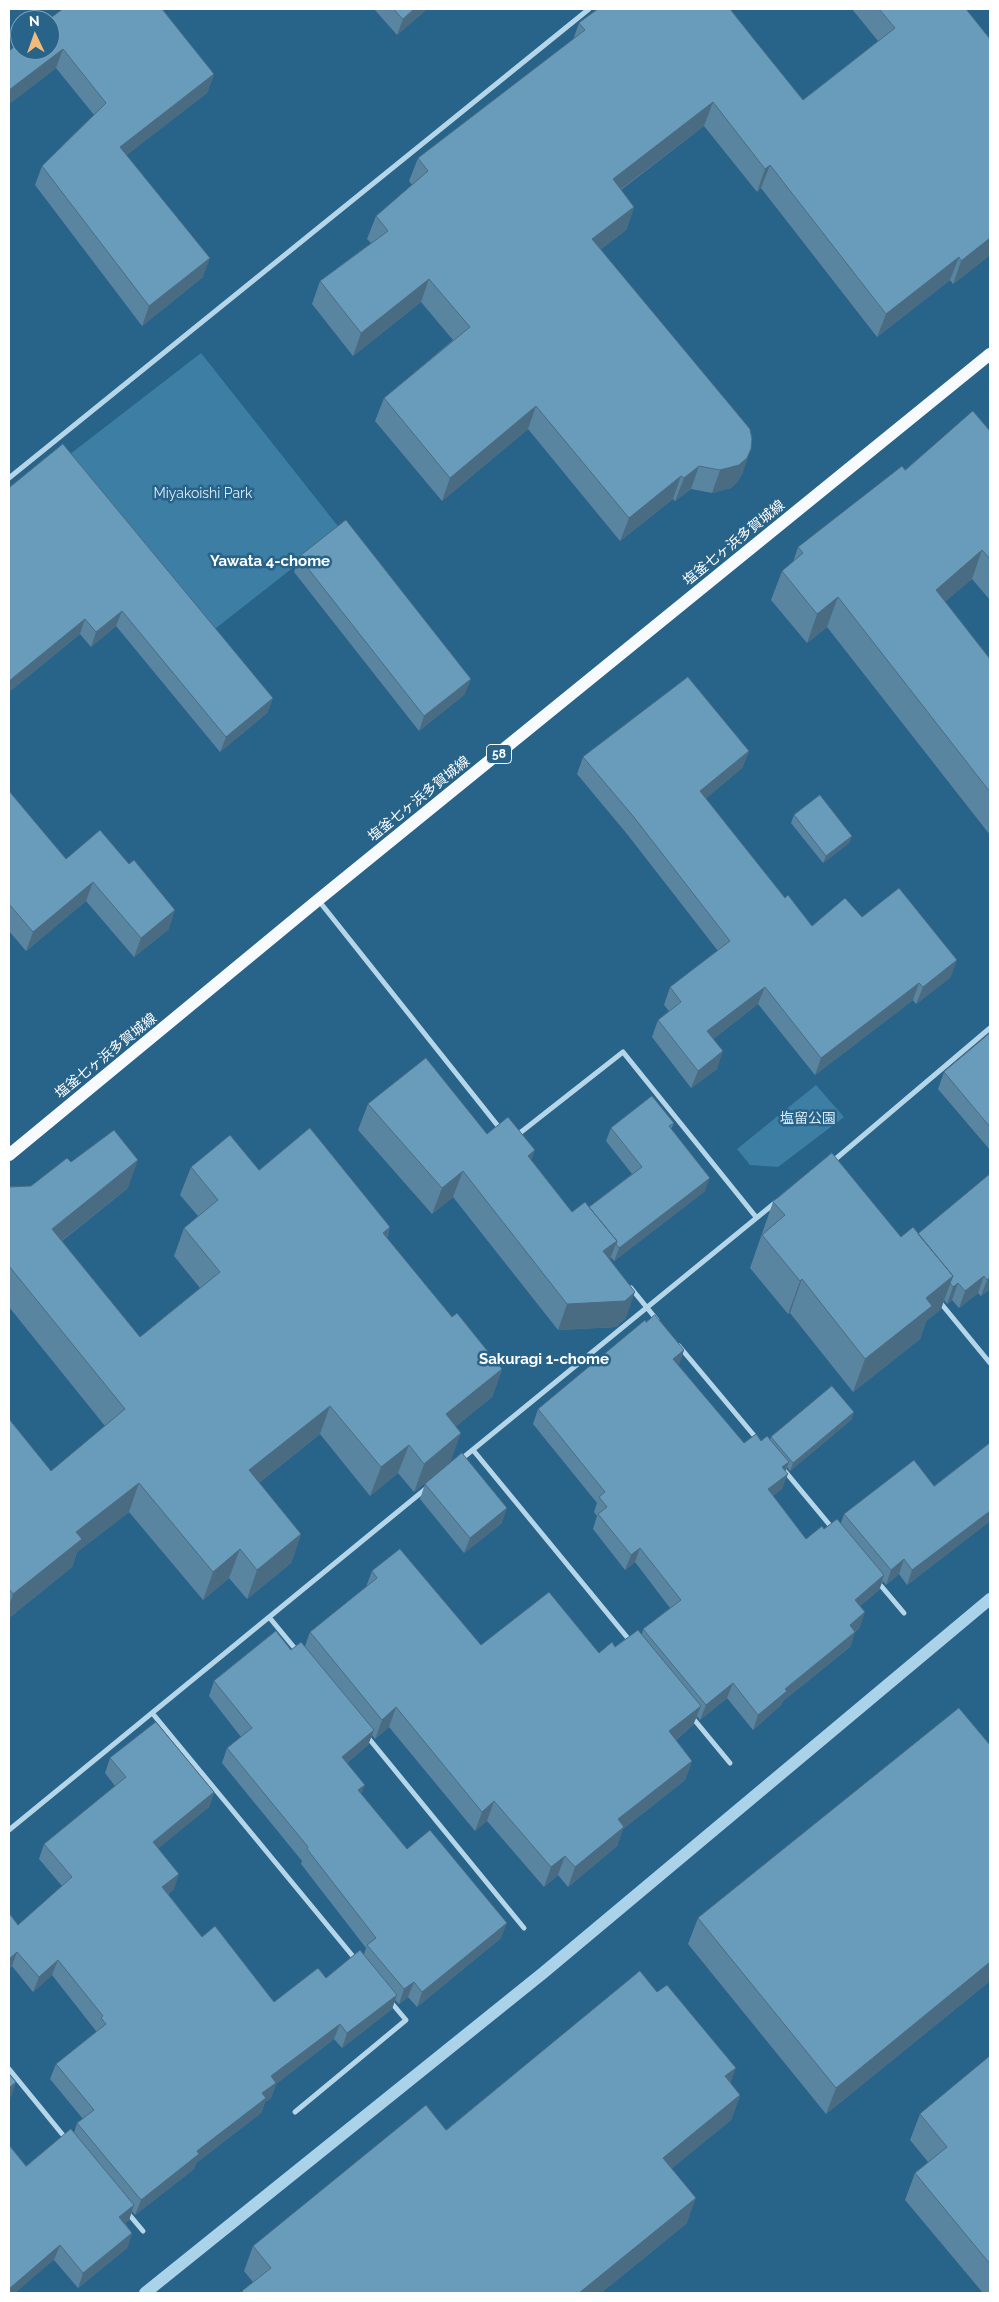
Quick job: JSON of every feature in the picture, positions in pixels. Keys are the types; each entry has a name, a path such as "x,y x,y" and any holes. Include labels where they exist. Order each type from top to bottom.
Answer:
{"main road":[{"name":"塩釜七ヶ浜多賀城線","path":"9,1156 318,900 990,354"}],"street":[{"path":"9,478 589,9"},
{"path":"318,900 504,1133"},
{"path":"828,1165 990,1028"},
{"path":"510,1141 623,1052 756,1217"},
{"path":"450,1468 756,1217 780,1200"},
{"path":"628,1284 659,1322"},
{"path":"934,1295 990,1363"},
{"path":"678,1344 760,1441"},
{"path":"473,1450 636,1648"},
{"path":"778,1464 835,1531"},
{"path":"9,1830 153,1714 435,1481"},
{"path":"873,1576 904,1613"},
{"path":"269,1617 300,1655"},
{"path":"686,1709 730,1763"},
{"path":"153,1714 362,1967"},
{"path":"362,1731 524,1928"},
{"path":"295,2112 406,2020 387,1998"},
{"path":"9,2069 70,2143"},
{"path":"125,2209 143,2231"}],"green space":[{"name":"Miyakoishi Park","path":"201,353 341,530 206,636 65,458"},
{"name":"塩留公園","path":"816,1085 844,1117 778,1167 750,1165 737,1149"}],"building":[{"path":"63,9 162,9 214,74 120,147 210,258 149,306 42,166 106,103 63,49 60,51 60,11"},
{"path":"394,9 414,9 403,19"},
{"path":"598,9 730,9 803,100 895,28 879,9 966,9 990,39 990,238 961,261 959,257 886,314 770,165 765,169 713,102 613,179 634,207 592,239 750,429 752,439 751,449 747,458 739,465 720,470 699,466 684,478 681,476 629,518 536,406 450,478 384,398 470,327 429,279 361,333 320,281 388,231 376,216 428,171 418,158 585,30 579,23"},
{"path":"9,51 10,60 49,60 9,90"},
{"path":"973,411 990,431 990,559 982,550 936,590 990,659 990,792 838,597 817,614 782,571 803,553 798,547 902,466 905,470"},
{"path":"63,444 273,698 226,737 122,611 96,632 85,619 9,681 9,488"},
{"path":"346,520 471,679 424,716 299,557"},
{"path":"688,677 749,751 700,791 785,898 788,895 812,926 845,898 862,917 899,888 957,960 923,987 919,983 821,1058 765,987 707,1031 723,1051 698,1071 658,1020 681,1002 670,987 730,941 633,816 583,757"},
{"path":"9,791 66,859 100,830 129,864 134,860 175,910 141,938 93,882 33,932 9,904"},
{"path":"820,795 852,836 826,856 794,815"},
{"path":"990,1033 990,1127 944,1072"},
{"path":"426,1058 487,1134 508,1117 535,1150 528,1156 572,1212 585,1202 617,1241 603,1251 635,1292 625,1301 567,1304 463,1171 442,1188 368,1104"},
{"path":"652,1096 674,1123 669,1126 710,1178 619,1248 616,1244 617,1241 589,1207 642,1167 611,1128"},
{"path":"310,1128 390,1227 383,1233 452,1317 457,1313 502,1369 446,1414 461,1433 424,1464 409,1445 381,1467 330,1406 249,1470 301,1534 257,1570 240,1549 213,1572 139,1483 76,1532 82,1539 13,1594 9,1589 9,1419 51,1471 125,1409 9,1266 9,1187 31,1186 67,1158 71,1162 114,1130 138,1160 52,1229 140,1337 220,1272 184,1228 218,1200 191,1167 230,1135 259,1170"},
{"path":"832,1153 901,1237 913,1227 953,1276 926,1298 932,1306 865,1359 802,1279 800,1281 762,1235 785,1215 773,1202"},
{"path":"990,1174 990,1277 987,1280 984,1276 965,1291 958,1283 953,1287 950,1283 953,1276 918,1234"},
{"path":"655,1315 684,1350 673,1359 744,1443 756,1434 761,1441 767,1436 789,1462 782,1467 788,1474 768,1489 806,1539 822,1526 824,1529 837,1519 884,1575 855,1600 865,1612 850,1625 855,1632 785,1689 787,1691 758,1715 733,1683 706,1705 643,1629 681,1600 640,1548 631,1555 598,1514 607,1507 599,1497 605,1492 538,1409 645,1320 646,1322"},
{"path":"832,1386 854,1412 793,1463 771,1437"},
{"path":"990,1443 990,1511 912,1570 904,1559 891,1570 844,1514 914,1460 934,1486"},
{"path":"462,1453 507,1508 470,1538 425,1484"},
{"path":"400,1549 481,1645 549,1592 599,1653 612,1642 615,1647 638,1630 701,1706 669,1731 692,1761 618,1819 624,1827 575,1867 565,1856 551,1867 494,1801 482,1812 396,1707 382,1720 310,1632 377,1578 372,1571"},
{"path":"276,1631 291,1650 301,1642 374,1730 342,1757 365,1785 358,1790 407,1849 430,1830 507,1923 422,1992 414,1982 404,1989 367,1945 376,1938 307,1849 308,1847 227,1748 252,1728 214,1681"},
{"path":"959,1708 990,1745 990,1962 836,2088 698,1918"},
{"path":"156,1722 214,1792 153,1842 179,1874 162,1887 202,1937 215,1926 274,2002 318,1968 326,1978 360,1950 397,1995 347,2033 340,2024 271,2076 276,2083 262,2093 266,2098 197,2151 199,2154 141,2200 77,2123 94,2110 56,2064 106,2024 101,2018 103,2016 58,1960 39,1977 17,1952 9,1959 9,1913 18,1925 72,1877 44,1844 126,1777 110,1758"},
{"path":"640,1971 657,1992 667,1985 736,2068 725,2076 740,2095 663,2158 696,2198 579,2293 244,2293 242,2291 271,2268 253,2246 426,2105 446,2130"},
{"path":"990,2056 990,2264 915,2173 947,2147 920,2114"},
{"path":"9,2074 16,2082 9,2088"},
{"path":"71,2129 134,2205 119,2217 132,2233 83,2273 60,2245 9,2289 9,2145 26,2166"}],"waterway":[{"path":"145,2293 543,1973 990,1599"}],"district":[{"name":"Yawata 4-chome","path":"270,561"},
{"name":"Sakuragi 1-chome","path":"544,1359"}]}
